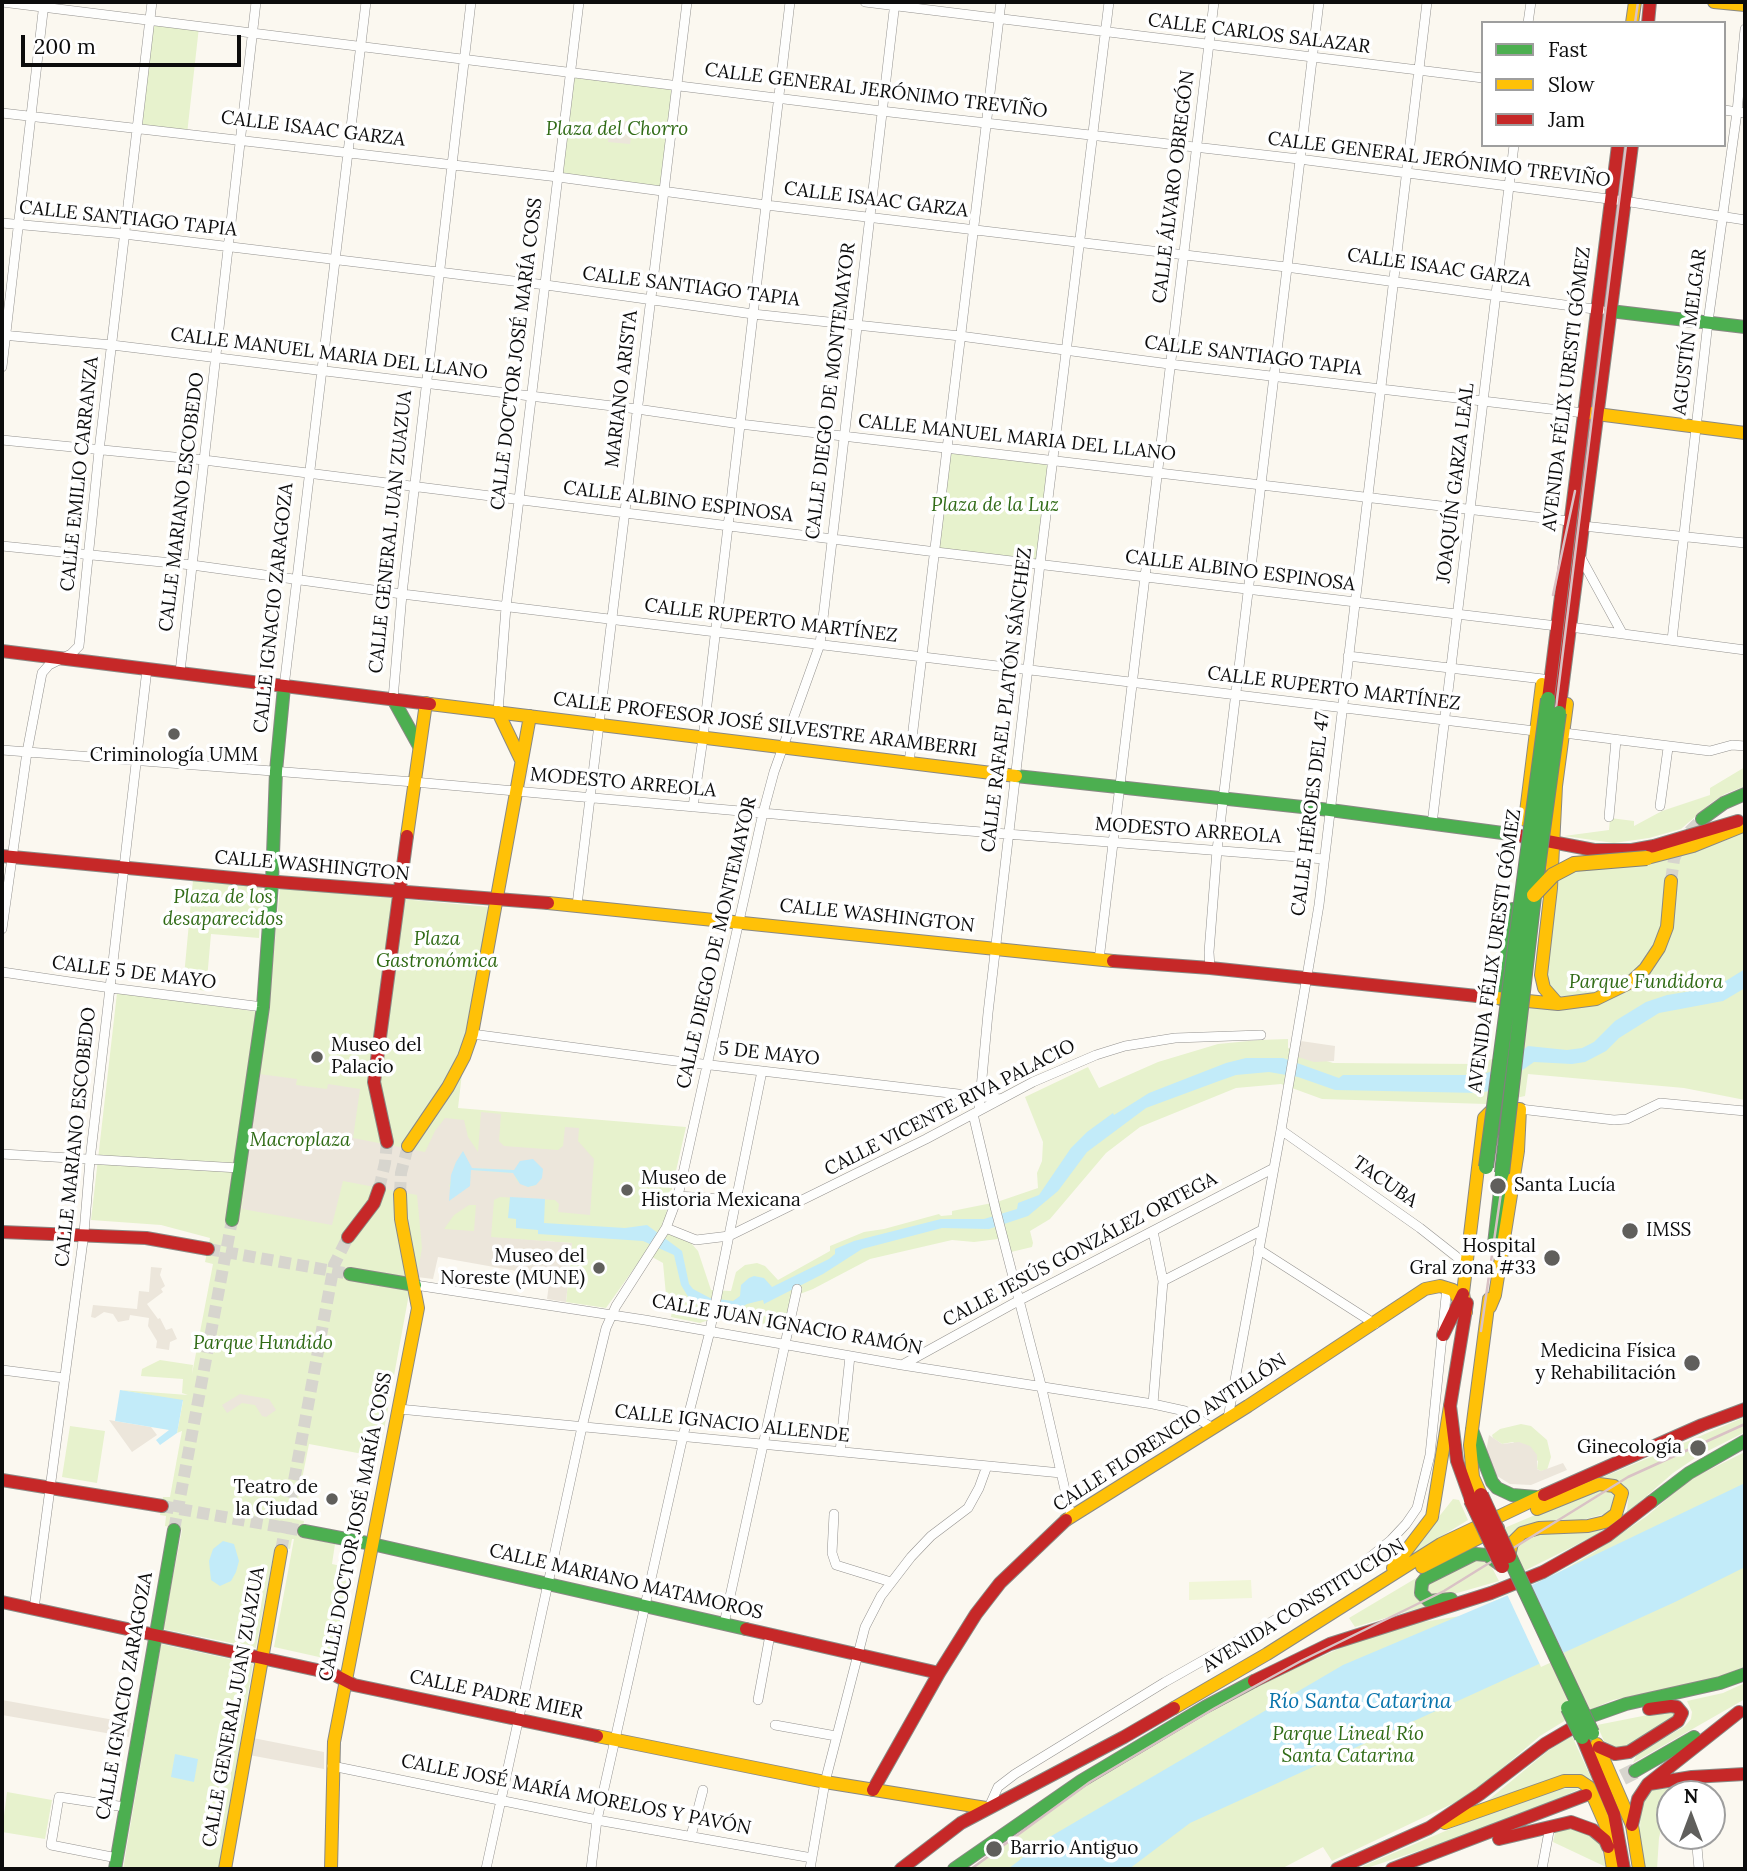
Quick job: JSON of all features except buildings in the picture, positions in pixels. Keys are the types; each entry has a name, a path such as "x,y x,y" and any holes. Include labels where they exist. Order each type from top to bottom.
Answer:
{"main road":[{"path":"1632,21 1635,2"},
{"path":"1648,21 1650,2"},
{"path":"1713,2 1745,5"},
{"name":"AVENIDA FÉLIX URESTI GÓMEZ","path":"1618,147 1618,200"},
{"name":"AVENIDA FÉLIX URESTI GÓMEZ","path":"1476,1497 1471,1461 1472,1430 1490,1307 1489,1291 1534,896 1559,713 1560,658 1618,200 1631,147"},
{"name":"CALLE ISAAC GARZA","path":"1603,310 1745,327"},
{"path":"1591,414 1745,433"},
{"name":"AVENIDA FÉLIX URESTI GÓMEZ","path":"1564,627 1579,555 1576,524"},
{"name":"CALLE PROFESOR JOSÉ SILVESTRE ARAMBERRI","path":"2,651 1016,776 1330,810 1524,837 1594,850 1632,850 1654,846 1745,819"},
{"path":"1501,999 1543,679 1546,666 1560,658 1570,671 1556,786 1541,975 1544,988 1558,1004"},
{"name":"AVENIDA FÉLIX URESTI GÓMEZ","path":"1560,658 1548,699 1451,1406 1457,1461 1587,1735"},
{"name":"CALLE IGNACIO ZARAGOZA","path":"232,1220 262,1007 272,882 276,771 284,687"},
{"name":"CALLE GENERAL JUAN ZUAZUA","path":"393,699 419,746"},
{"path":"387,1142 378,1106 375,1073 397,892 426,703"},
{"path":"498,712 521,761"},
{"path":"408,1146 448,1087 464,1057 472,1034 530,716"},
{"path":"1530,781 1539,791 1550,791 1556,786"},
{"path":"1702,819 1724,803 1745,794"},
{"path":"1534,896 1553,875 1574,863 1647,858 1693,846 1745,825"},
{"name":"CALLE WASHINGTON","path":"7,857 272,882 739,920 1099,960 1210,968 1558,1004 1596,999 1631,982 1645,969 1659,948 1667,927 1671,881"},
{"path":"1504,970 1513,979 1520,981 1541,975"},
{"path":"1443,1335 1465,1299 1484,1118 1493,1109 1520,1108 1518,1151 1495,1295 1490,1307"},
{"path":"348,1237 374,1203 379,1189"},
{"name":"CALLE DOCTOR JOSÉ MARÍA COSS","path":"331,1869 334,1742 418,1308 401,1219 400,1194"},
{"path":"2,1224 86,1234"},
{"path":"2,1232 145,1238 208,1249"},
{"name":"CALLE JUAN IGNACIO RAMÓN","path":"350,1274 415,1285"},
{"name":"CALLE FLORENCIO ANTILLÓN","path":"873,1790 939,1673 987,1599 1029,1554 1071,1516 1213,1428 1425,1289 1433,1286 1447,1287"},
{"path":"1447,1287 1465,1299"},
{"path":"1729,1415 1745,1403"},
{"path":"1375,1588 1432,1517 1451,1406"},
{"name":"AVENIDA CONSTITUCIÓN","path":"901,1869 945,1834 988,1807 1115,1742 1375,1588 1441,1544 1538,1498 1745,1409"},
{"path":"1472,1430 1487,1473 1497,1488 1512,1494 1538,1498"},
{"name":"AVENIDA CONSTITUCIÓN","path":"954,1869 1082,1781 1194,1713 1272,1671 1330,1644 1491,1593 1543,1572 1591,1546 1626,1523 1689,1473 1745,1441"},
{"path":"2,1480 162,1506"},
{"path":"1375,1588 1408,1575 1483,1535 1556,1502 1600,1485 1607,1484 1619,1489 1622,1498 1616,1514 1605,1522 1526,1531 1515,1539 1505,1561 1475,1554 1425,1579 1421,1587 1421,1593 1429,1601 1491,1593"},
{"name":"CALLE IGNACIO ZARAGOZA","path":"116,1863 174,1530"},
{"name":"CALLE MARIANO MATAMOROS","path":"304,1531 372,1544 939,1673"},
{"name":"CALLE GENERAL JUAN ZUAZUA","path":"225,1869 281,1550"},
{"name":"CALLE PADRE MIER","path":"2,1602 331,1672 354,1685 517,1720 825,1782 988,1807"},
{"path":"1429,1828 1480,1794 1559,1734 1615,1707 1720,1683 1745,1674"},
{"path":"1559,1734 1629,1713 1671,1706 1682,1713 1678,1721 1634,1750 1620,1754 1610,1753 1599,1747 1587,1735"},
{"path":"1635,1771 1742,1710"},
{"path":"1632,1825 1638,1799 1648,1784 1742,1710"},
{"path":"1587,1735 1614,1814 1623,1869"},
{"path":"1599,1747 1632,1825 1639,1869"},
{"path":"891,1757 889,1782 901,1795"},
{"path":"1648,1784 1692,1777 1745,1774"},
{"path":"1337,1869 1429,1828 1558,1782 1574,1780 1585,1783 1592,1793 1606,1826 1613,1869"},
{"path":"1392,1869 1430,1863 1458,1845 1586,1795"},
{"path":"1458,1845 1506,1838 1571,1822 1586,1826 1600,1835 1610,1850"}],"street":[{"name":"CALLE GENERAL JERÓNIMO TREVIÑO","path":"2,2 44,5 150,21 881,111 1299,159 1618,200 1745,220"},
{"name":"CALLE EMILIO CARRANZA","path":"2,929 7,857 42,673 49,664 71,654 79,646 152,2"},
{"name":"CALLE MARIANO ESCOBEDO","path":"180,672 256,2"},
{"name":"CALLE IGNACIO ZARAGOZA","path":"284,687 366,2"},
{"name":"CALLE GENERAL JUAN ZUAZUA","path":"393,699 402,594 471,2"},
{"name":"CALLE DOCTOR JOSÉ MARÍA COSS","path":"498,712 506,607 579,2"},
{"name":"MARIANO ARISTA","path":"578,905 687,2"},
{"path":"693,807 790,2"},
{"name":"CALLE CARLOS SALAZAR","path":"865,2 1481,78"},
{"path":"909,763 1002,2"},
{"name":"CALLE RAFAEL PLATÓN SÁNCHEZ","path":"1071,1516 1041,1385 996,1211 976,1112 1109,2"},
{"name":"CALLE ÁLVARO OBREGÓN","path":"1099,960 1214,2"},
{"path":"1210,968 1217,850 1319,2"},
{"name":"CALLE HÉROES DEL 47","path":"1228,1418 1281,1130 1324,859 1427,2"},
{"path":"1528,21 1531,2"},
{"name":"CALLE DIEGO DE MONTEMAYOR","path":"486,1869 582,1427 611,1315 665,1230 678,1196 763,813 783,747 820,644 895,4"},
{"path":"2,367 3,336 44,5"},
{"name":"AGUSTÍN MELGAR","path":"1672,640 1721,218 1741,113 1745,29"},
{"name":"CALLE ISAAC GARZA","path":"2,113 453,164 868,218 1286,267 1603,310"},
{"name":"JOAQUÍN GARZA LEAL","path":"1432,824 1514,147"},
{"name":"CALLE SANTIAGO TAPIA","path":"2,223 124,234 546,285 752,314 960,335 1170,364 1591,414"},
{"name":"CALLE MANUEL MARIA DEL LLANO","path":"3,336 112,345 740,424 1157,471 1685,538 1745,543"},
{"name":"CALLE ALBINO ESPINOSA","path":"2,440 204,460 1745,650"},
{"name":"CALLE RUPERTO MARTÍNEZ","path":"2,546 192,565 611,620 1535,731"},
{"path":"1579,555 1622,634"},
{"path":"1348,656 1543,679"},
{"name":"CALLE MARIANO ESCOBEDO","path":"34,1609 86,1234 90,1160 147,669"},
{"path":"1564,733 1668,748 1710,751 1745,746"},
{"path":"1609,817 1616,740"},
{"path":"1660,806 1668,748"},
{"name":"MODESTO ARREOLA","path":"2,750 1324,859"},
{"name":"CALLE 5 DE MAYO","path":"2,972 262,1007"},
{"name":"5 DE MAYO","path":"472,1034 708,1065 980,1096"},
{"name":"CALLE VICENTE RIVA PALACIO","path":"665,1230 696,1240 729,1236 1066,1067 1125,1046 1197,1036 1261,1035"},
{"path":"591,1869 597,1820 713,1314 762,1070"},
{"path":"980,1096 1001,1099"},
{"path":"1520,1108 1614,1120 1627,1119 1660,1103 1745,1111"},
{"name":"TACUBA","path":"1281,1130 1420,1228 1467,1265"},
{"path":"2,1154 239,1168"},
{"name":"CALLE JESÚS GONZÁLEZ ORTEGA","path":"902,1365 1018,1301 1274,1168"},
{"path":"678,1196 795,1205"},
{"path":"1163,1281 1262,1230"},
{"path":"1153,1231 1163,1281 1153,1404"},
{"path":"1258,1249 1375,1324"},
{"name":"CALLE JUAN IGNACIO RAMÓN","path":"415,1285 1153,1404 1185,1411 1213,1428"},
{"path":"988,1807 998,1787 1015,1774 1195,1664 1310,1600 1352,1572 1406,1524 1417,1508 1426,1477 1447,1287"},
{"path":"724,1624 797,1289"},
{"path":"840,1452 850,1356"},
{"path":"2,1370 65,1378"},
{"name":"CALLE IGNACIO ALLENDE","path":"399,1409 1061,1473"},
{"path":"810,1869 825,1782 865,1628 891,1582 920,1546 968,1508 987,1466"},
{"path":"834,1514 832,1553 836,1565 891,1582"},
{"path":"758,1700 770,1635"},
{"path":"775,1725 836,1736"},
{"name":"CALLE JOSÉ MARÍA MORELOS Y PAVÓN","path":"332,1766 597,1820 812,1858"},
{"path":"691,1836 703,1790"},
{"path":"116,1863 51,1845 59,1797 125,1807"},
{"path":"1542,1869 1550,1826"},
{"path":"1697,1850 1699,1869"}],"green space":[{"path":"150,21 199,27 187,134 137,127"},
{"name":"Plaza del Chorro","path":"571,71 677,84 664,193 558,177"},
{"name":"Plaza de la Luz","path":"949,448 1054,460 1040,564 936,552"},
{"path":"1745,767 1745,786 1711,803 1681,829 1649,838 1614,843 1564,836 1609,830 1610,818 1634,821 1634,826 1662,811 1710,795 1710,788"},
{"path":"1745,828 1745,1100 1684,1088 1528,1074 1525,1096 1487,1104 1322,1099 1281,1084 1236,1088 1140,1127 1106,1153 1050,1219 1030,1231 1032,1247 1011,1252 1006,1238 974,1242 952,1240 870,1259 792,1297 785,1327 718,1317 700,1323 671,1317 673,1304 666,1295 663,1263 645,1253 606,1308 566,1302 572,1243 429,1234 417,1277 409,1294 379,1457 309,1444 294,1519 304,1521 301,1537 335,1544 332,1564 354,1569 337,1661 274,1647 294,1539 290,1549 275,1546 256,1648 163,1629 182,1530 165,1526 166,1516 160,1515 163,1497 170,1497 182,1431 177,1433 183,1401 120,1390 188,1395 182,1393 183,1379 141,1376 142,1369 160,1360 193,1365 192,1374 213,1264 205,1262 210,1238 161,1225 91,1220 117,993 268,1013 280,888 489,907 467,1030 458,1108 686,1127 662,1223 698,1251 711,1290 731,1291 736,1272 745,1265 757,1263 765,1266 778,1280 830,1251 830,1246 864,1232 939,1214 952,1215 952,1211 997,1202 1038,1188 1037,1173 1042,1161 1043,1142 1025,1097 1088,1067 1099,1088 1158,1062 1218,1044 1288,1039 1288,1048 1333,1063 1479,1064 1492,1059 1523,1037 1527,1004 1545,1006 1546,975 1559,877 1566,871 1674,859"},
{"name":"Plaza de los desaparecidos","path":"193,880 262,886 259,938 211,934 206,991 183,987"},
{"path":"1745,1417 1745,1432 1698,1456 1673,1473 1627,1513 1628,1498 1601,1478"},
{"path":"1521,1424 1531,1426 1547,1440 1551,1457 1547,1470 1537,1469 1538,1461 1513,1442 1502,1444 1493,1438 1492,1435 1500,1429"},
{"path":"70,1426 105,1431 97,1483 62,1477"},
{"name":"Parque Lineal Río Santa Catarina","path":"1745,1452 1745,1666 1718,1678 1613,1700 1566,1720 1540,1736 1481,1786 1456,1802 1332,1861 1323,1847 1281,1869 970,1869 1074,1793 1236,1695 1385,1628 1473,1614 1553,1576 1593,1553 1647,1516 1689,1480"},
{"path":"1599,1488 1617,1495 1612,1512 1508,1540 1502,1529"},
{"path":"1453,1499 1459,1500 1468,1520 1406,1558"},
{"path":"1606,1530 1524,1571 1516,1555 1518,1543 1532,1534"},
{"path":"1474,1557 1487,1558 1499,1581 1440,1598 1428,1595 1429,1582"},
{"path":"1418,1577 1426,1606 1355,1627 1349,1618"},
{"path":"1251,1580 1252,1598 1189,1600 1189,1582"},
{"path":"161,1644 253,1664 219,1869 123,1869"},
{"path":"1745,1683 1745,1699 1633,1763 1637,1754 1685,1726 1691,1719 1692,1712 1687,1701 1723,1693"},
{"path":"1673,1710 1676,1716 1628,1747 1618,1748 1604,1741 1597,1725"},
{"path":"1572,1736 1592,1780 1480,1807 1549,1750"},
{"path":"1581,1788 1517,1818 1364,1869 1363,1866 1457,1826 1556,1789"},
{"path":"1656,1788 1657,1869 1639,1869 1641,1793"},
{"path":"7,1792 52,1800 45,1839 2,1832"},
{"path":"1566,1827 1599,1838 1606,1867 1553,1842 1555,1833"}],"shaded area":[{"path":"611,120 633,122 630,144 608,142"},
{"path":"1301,1041 1335,1046 1334,1061 1314,1062 1298,1057"},
{"path":"259,1074 297,1079 296,1085 327,1089 328,1084 360,1089 353,1138 425,1152 445,1118 464,1120 468,1137 478,1152 481,1112 501,1114 499,1141 504,1146 558,1150 563,1146 565,1127 579,1128 578,1141 594,1159 590,1215 558,1212 559,1204 555,1200 500,1197 494,1200 491,1237 572,1243 566,1302 547,1299 550,1277 438,1257 433,1279 417,1277 422,1248 417,1195 343,1181 332,1225 242,1209","holes":["456,1162 471,1168 514,1170 536,1185 528,1187 517,1181 514,1173 471,1170 449,1187","469,1205 476,1205 474,1231 444,1229 454,1215"]},
{"path":"151,1267 162,1268 160,1275 165,1286 161,1289 163,1292 147,1304 158,1319 160,1318 166,1330 172,1328 177,1339 170,1342 169,1350 156,1348 157,1341 148,1326 149,1318 130,1315 129,1320 118,1322 113,1314 104,1312 95,1318 91,1317 93,1305 137,1309 139,1291 149,1292"},
{"path":"240,1394 269,1399 276,1410 266,1417 262,1416 255,1405 242,1403 227,1413 222,1405"},
{"path":"109,1420 151,1427 157,1435 132,1452"},
{"path":"1489,1435 1502,1444 1519,1442 1530,1446 1537,1455 1537,1469 1541,1471 1563,1463 1567,1470 1531,1485 1510,1484 1494,1474 1485,1458"},
{"path":"2,1700 131,1723 129,1737 2,1715"},
{"path":"253,1738 324,1752 324,1769 249,1755"}],"water":[{"path":"1745,969 1745,988 1723,1001 1659,1013 1619,1038 1606,1051 1585,1062 1534,1062 1489,1091 1335,1090 1298,1077 1269,1072 1236,1075 1146,1108 1087,1152 1058,1191 1028,1216 989,1229 942,1228 862,1249 823,1274 764,1304 763,1300 734,1311 703,1307 690,1300 681,1285 674,1255 643,1241 538,1234 538,1230 516,1228 516,1219 508,1218 510,1197 545,1199 544,1223 625,1228 647,1225 682,1251 689,1284 693,1289 710,1298 733,1301 740,1296 741,1285 749,1278 764,1278 772,1287 829,1259 835,1254 835,1249 854,1241 941,1219 984,1219 1017,1209 1018,1203 1039,1195 1071,1148 1113,1113 1114,1115 1149,1093 1226,1063 1246,1058 1283,1058 1339,1078 1343,1075 1481,1075 1501,1068 1528,1046 1567,1050 1582,1048 1594,1042 1615,1021 1646,1002 1667,995 1716,987"},
{"path":"463,1151 472,1168 514,1170 520,1161 533,1159 543,1169 542,1178 536,1185 528,1187 520,1184 513,1173 471,1170 470,1186 449,1201 451,1175"},
{"path":"120,1390 183,1400 177,1433 160,1445 156,1440 169,1430 115,1421"},
{"name":"Río Santa Catarina","path":"1745,1483 1745,1567 1675,1602 1190,1823 1129,1869 1008,1869 1048,1838 1343,1665 1532,1585"},
{"path":"223,1541 234,1544 239,1561 231,1581 220,1586 211,1580 209,1561 213,1549"},
{"path":"175,1754 198,1759 194,1782 171,1777"}],"pier":[{"path":"1529,1582 1565,1656 1541,1667 1506,1592"}],"tunnel":[{"path":"1671,881 1674,859 1683,838 1702,819"},
{"path":"379,1189 387,1142"},
{"path":"400,1194 401,1173 408,1146"},
{"path":"174,1530 232,1220"},
{"path":"281,1551 334,1265 348,1237"},
{"path":"208,1249 350,1274"},
{"path":"162,1506 304,1531"},
{"path":"1601,1788 1635,1771"}],"railway":[{"path":"1635,21 1638,2"},
{"path":"1481,1331 1508,1144 1545,796 1626,147"},
{"path":"1553,595 1575,491"},
{"path":"971,1869 1090,1782 1215,1708 1301,1661 1444,1591 1628,1477 1745,1424"}],"traffic: fast":[{"path":"1610,311 1745,327"},
{"path":"232,1220 263,1007 272,882 276,771 284,687"},
{"path":"393,699 419,746"},
{"path":"1486,1167 1548,699"},
{"path":"1502,1173 1534,896 1559,713"},
{"path":"1016,776 1330,810 1510,834"},
{"path":"1702,819 1724,803 1745,794"},
{"path":"1501,999 1513,909"},
{"path":"1494,1244 1502,1173"},
{"path":"350,1274 415,1285"},
{"path":"1472,1430 1492,1482 1497,1488 1512,1495 1536,1497"},
{"path":"1651,1502 1689,1473 1745,1441"},
{"path":"115,1869 174,1530"},
{"path":"304,1531 746,1629"},
{"path":"1451,1599 1429,1601 1421,1593 1422,1583 1475,1554 1487,1555 1502,1566"},
{"path":"1509,1556 1592,1733"},
{"path":"1574,1727 1592,1716 1626,1704 1720,1683 1745,1674"},
{"path":"954,1869 1081,1781 1254,1681"},
{"path":"1568,1708 1582,1737"},
{"path":"1635,1771 1694,1737"}],"traffic: slow":[{"path":"1632,21 1635,2"},
{"path":"1714,2 1745,5"},
{"path":"1589,413 1745,433"},
{"path":"1525,820 1542,684"},
{"path":"407,836 426,703"},
{"path":"430,704 1016,776"},
{"path":"1558,1004 1544,988 1541,975 1551,888 1556,786 1567,704"},
{"path":"498,712 521,760"},
{"path":"408,1146 448,1087 464,1057 472,1034 530,716"},
{"path":"1647,858 1693,846 1745,825"},
{"path":"1534,895 1553,875 1574,864 1647,858"},
{"path":"1477,996 1558,1004 1596,999 1631,982 1645,969 1659,948 1667,927 1671,881"},
{"path":"548,903 1113,961"},
{"path":"1466,1312 1463,1293 1484,1118 1493,1109 1520,1109 1518,1151 1495,1295 1490,1307"},
{"path":"331,1869 334,1742 418,1308 401,1219 400,1194"},
{"path":"1066,1520 1248,1406 1425,1289 1440,1286 1453,1290 1463,1307"},
{"path":"1481,1495 1473,1477 1470,1445 1489,1299"},
{"path":"1393,1568 1432,1517 1450,1406"},
{"path":"1509,1556 1512,1543 1522,1533 1539,1528 1588,1526 1605,1522 1616,1514 1622,1493 1614,1486 1599,1484 1537,1509"},
{"path":"1174,1708 1267,1654 1441,1544 1544,1495"},
{"path":"1422,1567 1498,1528"},
{"path":"225,1869 281,1551"},
{"path":"597,1736 825,1782 986,1808"},
{"path":"1597,1744 1632,1825 1639,1869"},
{"path":"1445,1823 1564,1781 1580,1781 1589,1787 1606,1826 1613,1869"}],"traffic: jam":[{"path":"1648,21 1650,2"},
{"path":"1548,699 1618,147"},
{"path":"1559,713 1632,147"},
{"path":"2,651 430,704"},
{"path":"1510,834 1594,850 1632,850 1738,821"},
{"path":"387,1142 374,1082 407,836"},
{"path":"2,856 265,881 548,903"},
{"path":"1113,961 1210,968 1477,996"},
{"path":"348,1237 374,1203 379,1189"},
{"path":"2,1232 146,1238 208,1249"},
{"path":"1443,1335 1463,1294"},
{"path":"1467,1303 1450,1406 1457,1461 1471,1500"},
{"path":"1544,1495 1702,1425 1745,1409"},
{"path":"2,1480 162,1506"},
{"path":"1481,1495 1509,1556"},
{"path":"1471,1500 1502,1566"},
{"path":"1254,1681 1330,1644 1491,1593 1543,1572 1607,1536 1651,1502"},
{"path":"873,1790 939,1673 976,1614 1000,1583 1066,1520"},
{"path":"2,1602 331,1673 354,1685 597,1736"},
{"path":"746,1629 939,1673"},
{"path":"1599,1747 1615,1754 1629,1752 1678,1721 1682,1713 1677,1707 1671,1706 1649,1709"},
{"path":"901,1869 961,1823 1174,1708"},
{"path":"1632,1825 1638,1799 1648,1784 1739,1712"},
{"path":"1337,1869 1429,1828 1480,1794 1545,1744 1574,1727"},
{"path":"1582,1737 1614,1814 1624,1869"},
{"path":"1649,1784 1692,1777 1745,1774"},
{"path":"1392,1869 1586,1795"},
{"path":"1499,1839 1571,1822 1593,1830 1605,1840 1608,1847"}],"place":[{"name":"Criminología UMM","path":"174,734"},
{"name":"Museo del Palacio","path":"317,1057"},
{"name":"Santa Lucía","path":"1498,1186"},
{"name":"Museo de Historia Mexicana","path":"627,1190"},
{"name":"IMSS","path":"1630,1231"},
{"name":"Hospital Gral zona #33","path":"1552,1258"},
{"name":"Museo del Noreste (MUNE)","path":"599,1268"},
{"name":"Medicina Física y Rehabilitación","path":"1692,1363"},
{"name":"Ginecología","path":"1698,1448"},
{"name":"Teatro de la Ciudad","path":"332,1499"},
{"name":"Barrio Antiguo","path":"994,1849"}],"park label":[{"name":"Plaza Gastronómica","path":"437,951"},
{"name":"Parque Fundidora","path":"1646,983"},
{"name":"Macroplaza","path":"300,1141"},
{"name":"Parque Hundido","path":"263,1344"}]}
